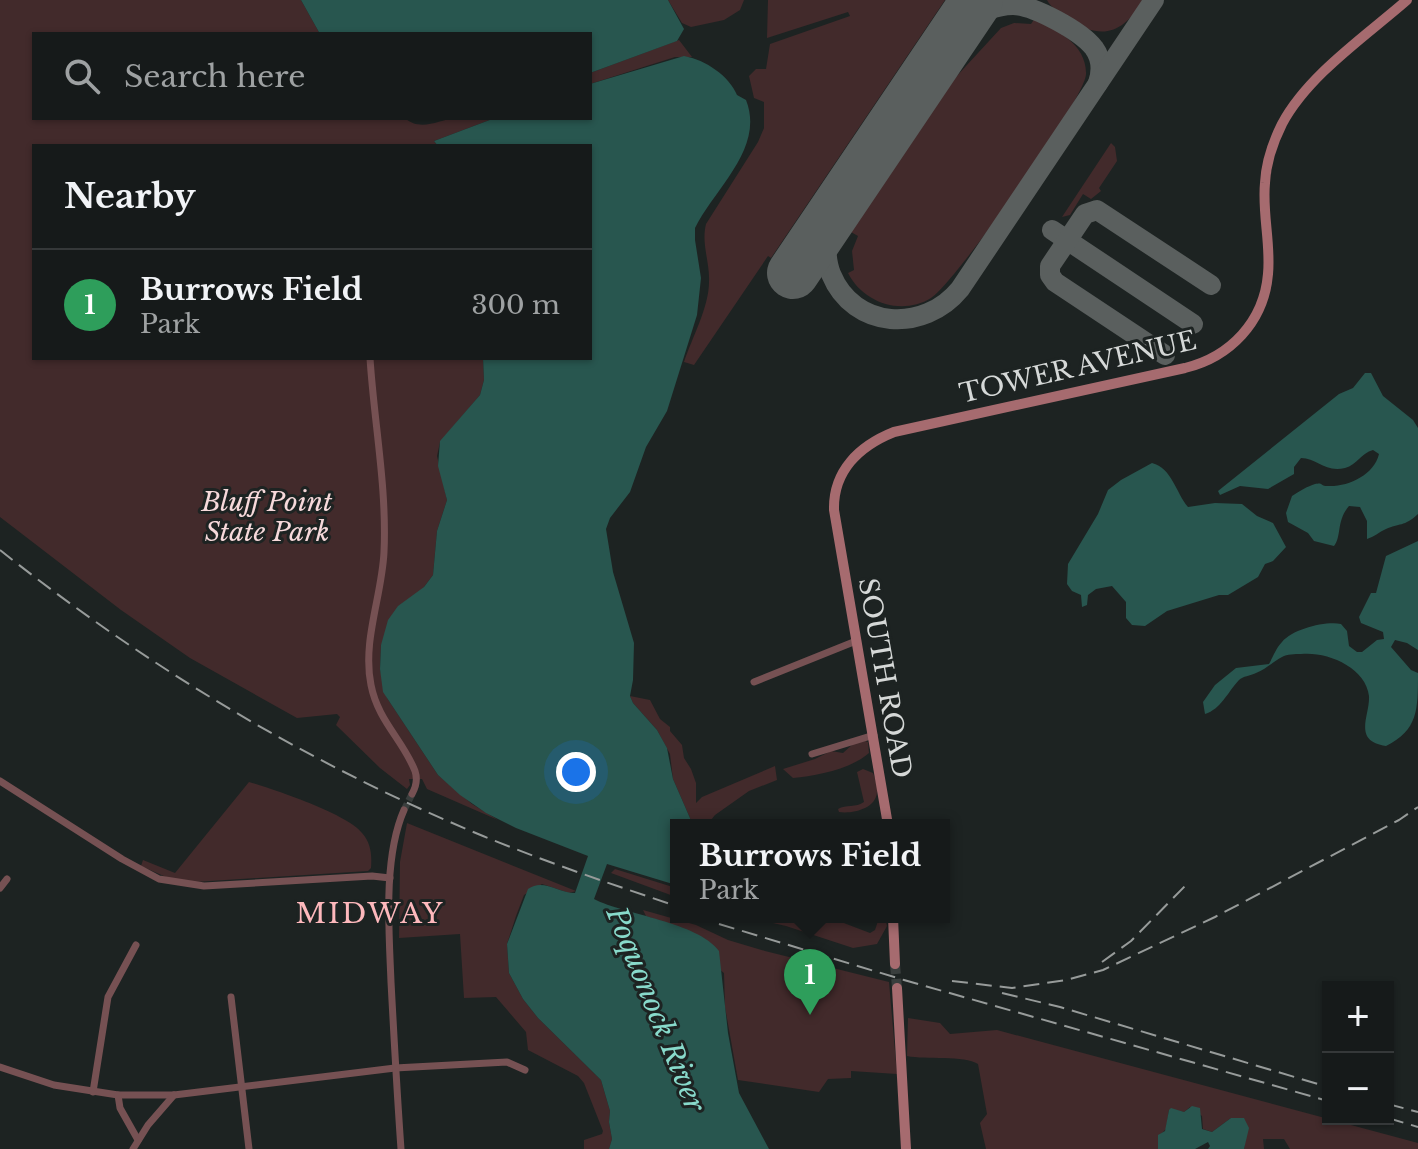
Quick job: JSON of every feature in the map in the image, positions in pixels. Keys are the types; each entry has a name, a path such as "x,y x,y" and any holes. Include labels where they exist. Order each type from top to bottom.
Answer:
{"main road":[{"name":"TOWER AVENUE","path":"838,538 834,498 838,482 848,463 875,439 894,432 1192,366 1217,356 1238,340 1255,318 1264,295 1268,274 1265,180 1268,161 1282,124 1307,89 1407,0"},
{"name":"SOUTH ROAD","path":"838,538 887,819"},
{"path":"893,923 895,964"},
{"path":"897,988 906,1149"}],"street":[{"path":"370,360 384,537 382,574 370,641 369,672 373,692 386,724 415,771 417,783 412,794"},
{"path":"754,682 856,641"},
{"path":"812,754 874,735"},
{"path":"0,781 142,871 180,884 204,886 372,876 390,878"},
{"path":"401,1149 389,935 390,878 404,810"},
{"path":"0,888 7,879"},
{"path":"93,1092 108,997 136,945"},
{"path":"231,997 249,1149"},
{"path":"0,1067 54,1085 118,1095 174,1095 395,1068 507,1062 525,1070"},
{"path":"118,1095 120,1108 138,1140"},
{"path":"133,1149 174,1095"}],"green space":[{"name":"Bluff Point State Park","path":"0,0 301,0 319,32 32,32 32,120 408,120 423,125 447,120 490,120 434,141 436,144 32,144 32,360 483,360 484,380 480,395 440,442 437,456 447,500 437,531 433,575 381,645 380,669 387,698 438,775 472,804 498,820 427,789 422,779 409,779 407,789 380,768 336,725 340,717 337,714 297,718 190,658 121,610 0,517"},
{"path":"668,0 744,0 740,10 724,20 691,27 682,23"},
{"path":"768,0 945,0 771,258 768,256 694,365 684,362 708,292 704,239 706,224 764,128 764,102 754,98 749,76 756,69 766,69 770,44 850,16 848,12 767,38"},
{"path":"1047,0 1144,0 1121,26 1103,32 1082,27"},
{"path":"1035,18 1069,40 1082,55 1085,64 1086,74 1080,90 1065,117 990,227 931,298 908,306 884,304 873,299 848,273 854,270 852,251 858,236 851,232 955,78 1001,28 1014,23 1031,24"},
{"path":"679,40 692,57 675,57 592,83 592,72"},
{"path":"1111,143 1115,147 1117,161 1099,188 1101,191 1091,199 1083,194 1070,215 1062,217"},
{"path":"630,696 650,700 660,719 670,727 682,745 684,758 696,783 696,803 702,797 775,766 777,780 749,791 712,819 690,819 673,779 670,754 657,730"},
{"path":"868,742 869,753 843,767 793,778 783,769 831,751 843,753 853,744"},
{"path":"863,769 873,773 876,798 862,809 839,812 838,809 864,802 857,772"},
{"path":"249,782 309,803 354,826 369,845 371,868 368,871 195,882 175,881 141,866 143,860 175,873"},
{"path":"407,823 576,891 569,893 542,884 524,895 507,944 509,973 538,1018 601,1080 610,1111 612,1139 609,1149 584,1149 584,1140 603,1131 584,1083 578,1076 528,1050 526,1032 496,997 464,998 460,934 399,938 400,862"},
{"path":"615,869 670,886 670,895 611,873"},
{"path":"643,910 670,918 670,923 696,925 728,940 765,951 889,982 897,1074 851,1071 851,1078 828,1079 819,1092 738,1080 725,1007 724,973 662,922 646,916"},
{"path":"773,923 844,923 870,933 877,923 886,923 887,926 877,944 853,948"},
{"path":"908,1018 940,1023 950,1034 997,1030 1322,1117 1322,1125 1351,1125 1418,1143 1418,1149 1290,1149 1284,1139 1263,1139 1264,1149 1244,1149 1246,1136 1231,1118 1212,1132 1203,1129 1202,1116 1190,1107 1184,1112 1169,1110 1166,1129 1158,1137 1158,1149 986,1149 980,1123 987,1114 978,1064 964,1060 907,1056"}],"water":[{"path":"301,0 668,0 684,29 677,41 592,72 592,32 319,32"},
{"name":"Poquonock River","path":"684,56 716,70 728,81 737,95 746,100 750,118 749,135 735,167 695,228 701,278 697,315 667,411 646,447 630,492 610,518 606,529 613,572 634,643 630,696 667,748 673,779 690,819 670,819 670,883 607,864 594,899 695,933 719,951 728,1033 739,1093 769,1149 609,1149 612,1139 610,1111 601,1080 538,1018 509,973 507,944 528,889 545,885 575,893 588,856 516,828 460,795 438,775 383,692 381,645 388,620 398,606 424,587 433,575 437,531 447,500 438,466 440,441 480,395 484,380 483,360 592,360 592,144 436,144 434,141 490,120 592,120 592,83"},
{"path":"1365,373 1371,373 1383,396 1413,420 1418,428 1418,514 1367,539 1367,521 1360,507 1349,506 1342,517 1334,546 1314,541 1308,533 1288,522 1286,513 1292,496 1315,484 1336,486 1352,482 1372,468 1379,454 1373,450 1349,466 1338,469 1301,458 1294,467 1294,474 1268,489 1240,486 1220,495 1218,491 1339,394 1353,388"},
{"path":"1152,463 1169,475 1188,507 1215,503 1242,504 1273,523 1286,547 1273,561 1265,564 1258,577 1228,595 1167,611 1145,626 1132,625 1126,618 1126,602 1112,586 1096,589 1088,595 1087,605 1082,607 1081,595 1072,591 1067,584 1068,564 1098,514 1108,490"},
{"path":"1418,541 1418,650 1395,640 1391,647 1411,670 1418,673 1418,698 1410,726 1397,740 1386,746 1369,739 1365,727 1369,696 1361,677 1343,663 1322,655 1284,656 1241,679 1220,704 1205,714 1203,702 1215,685 1236,668 1269,664 1282,642 1301,630 1341,624 1347,631 1349,646 1357,652 1384,639 1383,632 1361,623 1359,617 1371,593 1376,593 1386,556"},
{"path":"1192,1106 1200,1108 1202,1129 1212,1132 1231,1118 1244,1118 1249,1128 1244,1149 1208,1149 1208,1142 1195,1149 1158,1149 1158,1135 1165,1131 1169,1110 1184,1112"}],"taxiway":[{"path":"826,224 831,274 842,293 856,306 872,315 891,319 928,313 945,303 960,289 1154,0"},
{"path":"961,24 1006,5 1022,6 1044,14 1079,34 1094,48 1099,56 1098,83"},
{"path":"1165,355 1055,282 1050,275 1050,266 1085,214 1097,210 1211,285"},
{"path":"1052,230 1193,324"}],"runway":[{"path":"793,273 977,0"}],"tunnel":[{"path":"404,810 412,794"},
{"path":"895,964 897,988"}],"railway":[{"path":"0,550 113,634 231,710 292,745 418,808 483,836 670,904"},
{"path":"952,981 1012,988 1066,980 1103,970 1215,917 1418,807"},
{"path":"1102,962 1131,941 1187,884"},
{"path":"716,923 1322,1099"},
{"path":"1002,993 1060,1007 1322,1085"},
{"path":"1394,1106 1418,1112"},
{"path":"1394,1120 1418,1127"}],"place":[{"name":"Burrows Field","path":"810,1015"}],"district":[{"name":"MIDWAY","path":"370,913"}]}
